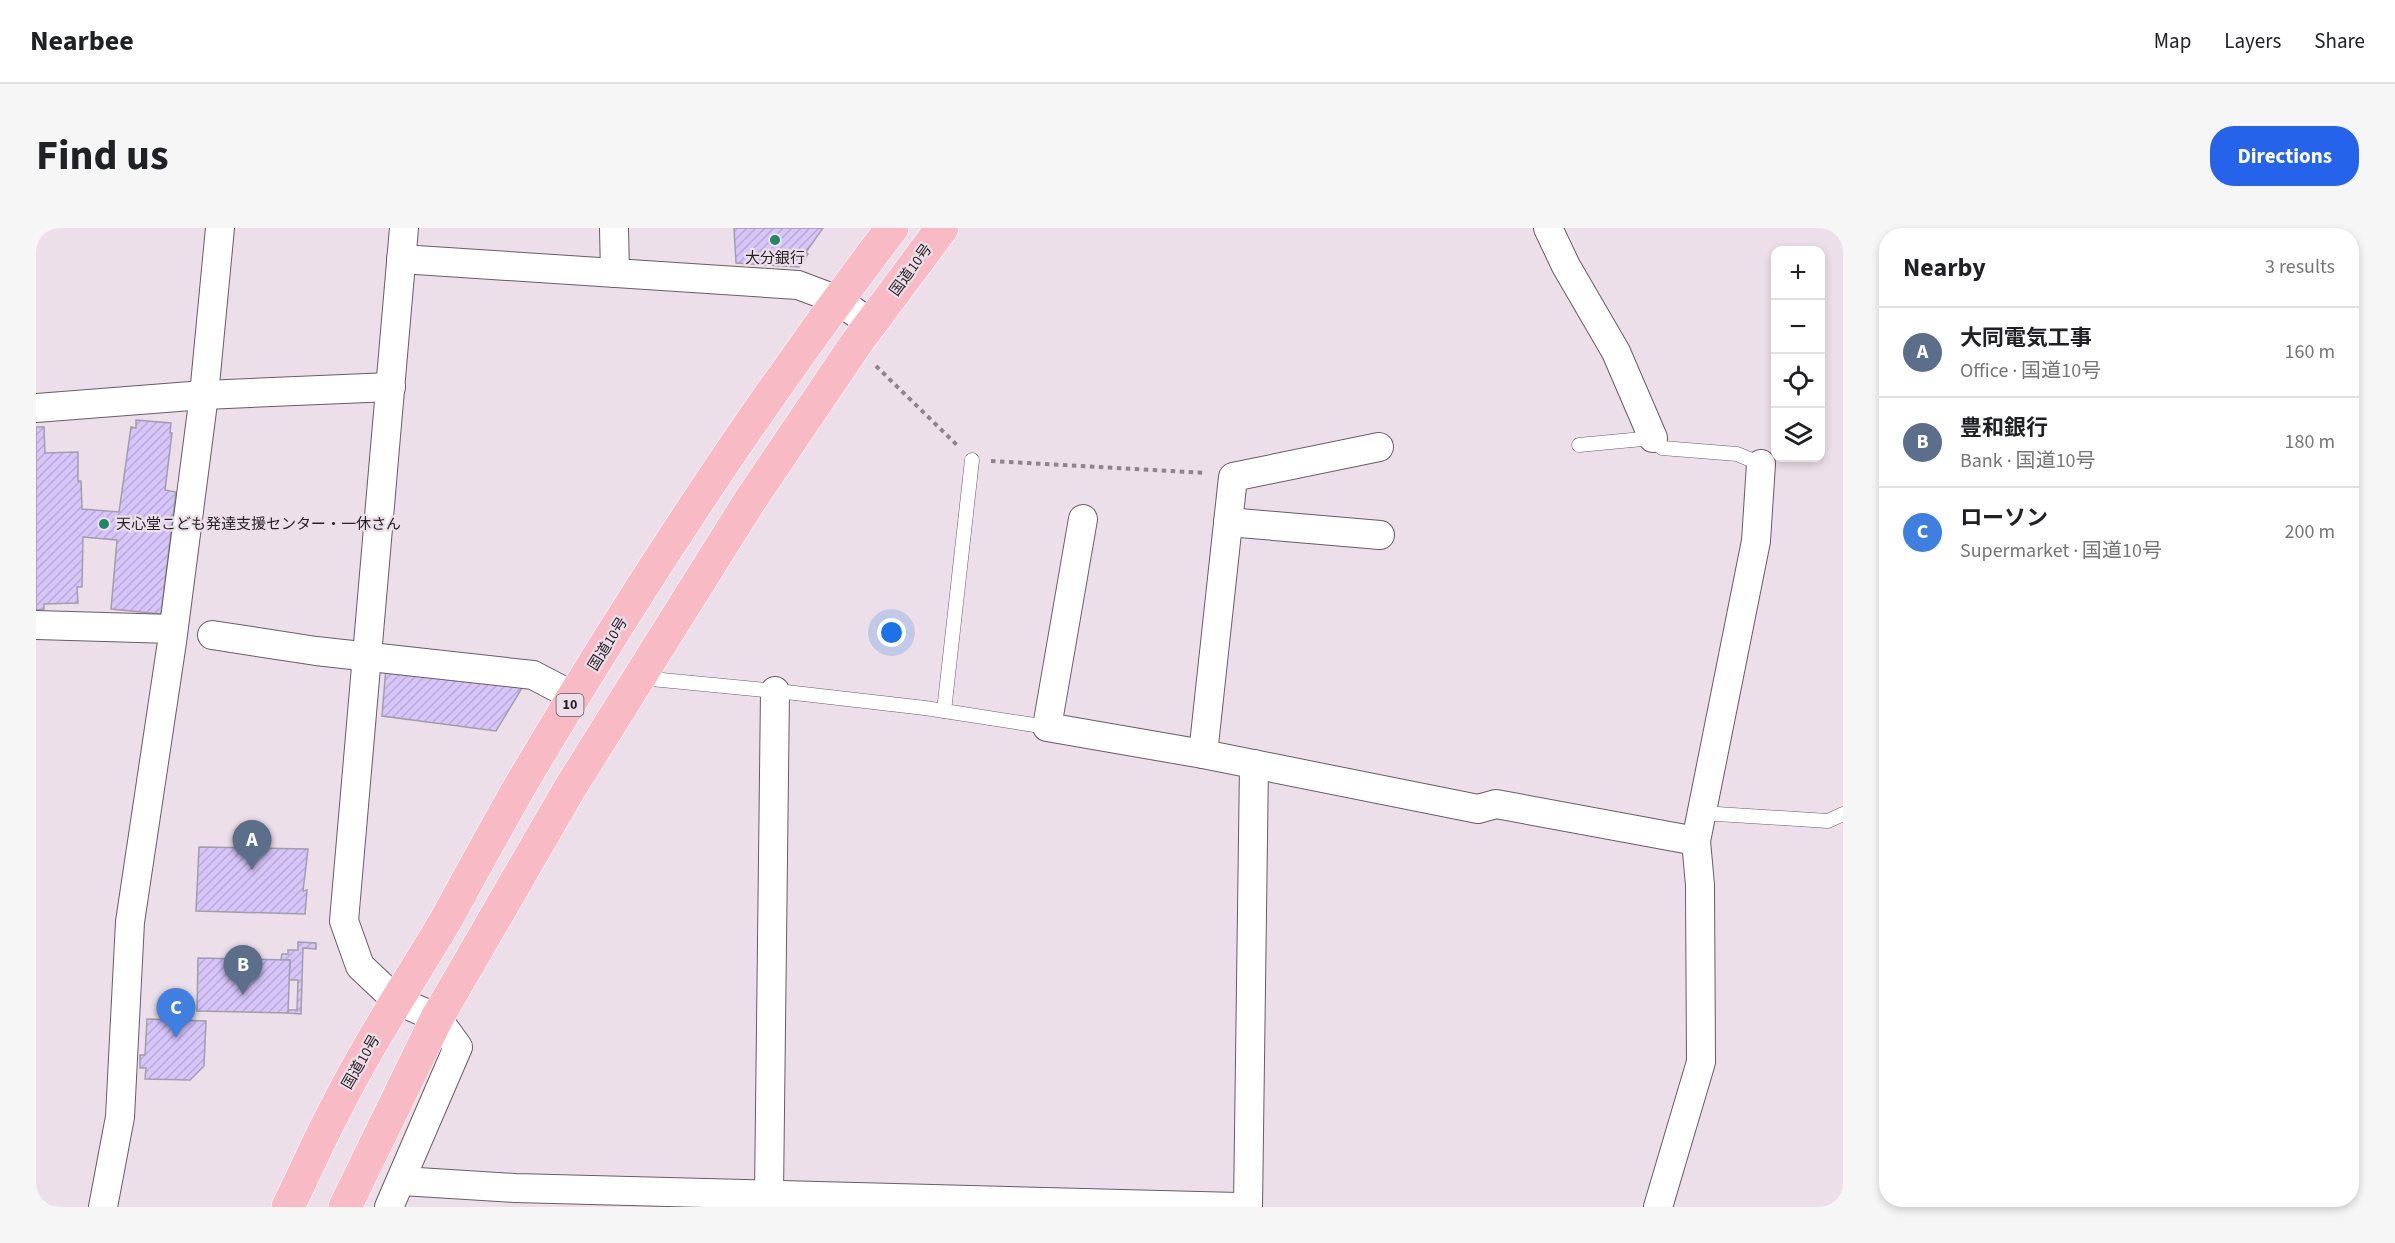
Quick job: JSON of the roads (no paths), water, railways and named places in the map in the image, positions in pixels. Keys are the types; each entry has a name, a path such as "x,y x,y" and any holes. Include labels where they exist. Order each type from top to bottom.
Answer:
{"highway":[{"name":"国道10号","path":"288,1207 336,1106 396,1000 445,921 520,786 574,697 667,548 838,300 892,228"},
{"name":"国道10号","path":"345,1207 437,1018 570,788 749,502 863,335 942,228"}],"street":[{"path":"104,1207 120,1117 130,922 173,629 204,395 220,228"},
{"path":"389,1207 458,1047 437,1018 396,1000 360,966 344,921 404,228"},
{"path":"614,228 615,273"},
{"path":"1548,228 1566,266 1616,352 1653,438"},
{"path":"401,259 798,285 838,300 863,335"},
{"path":"36,408 204,395 391,387"},
{"path":"1203,754 1233,477 1379,447"},
{"path":"1658,1207 1701,1062 1700,885 1696,841 1756,541 1761,464"},
{"path":"1083,519 1047,727 1203,754 1478,809 1496,804 1696,841"},
{"path":"1228,522 1380,535"},
{"path":"36,625 173,629"},
{"path":"212,635 533,675 574,697"},
{"path":"769,1194 775,691"},
{"path":"1248,1207 1254,764"},
{"path":"402,1181 515,1188 769,1194 834,1202 1238,1207"}],"lane":[{"path":"1579,445 1653,438 1662,448 1737,454 1761,464"},
{"path":"944,711 972,460"},
{"path":"639,678 944,711 1047,727"},
{"path":"1701,813 1828,821 1843,814"}],"place":[{"name":"大分銀行","path":"775,240"},
{"name":"天心堂こども発達支援センター・一休さん","path":"104,524"},
{"name":"大同電気工事","path":"252,870"},
{"name":"豊和銀行","path":"243,995"},
{"name":"ローソン","path":"176,1038"}]}
